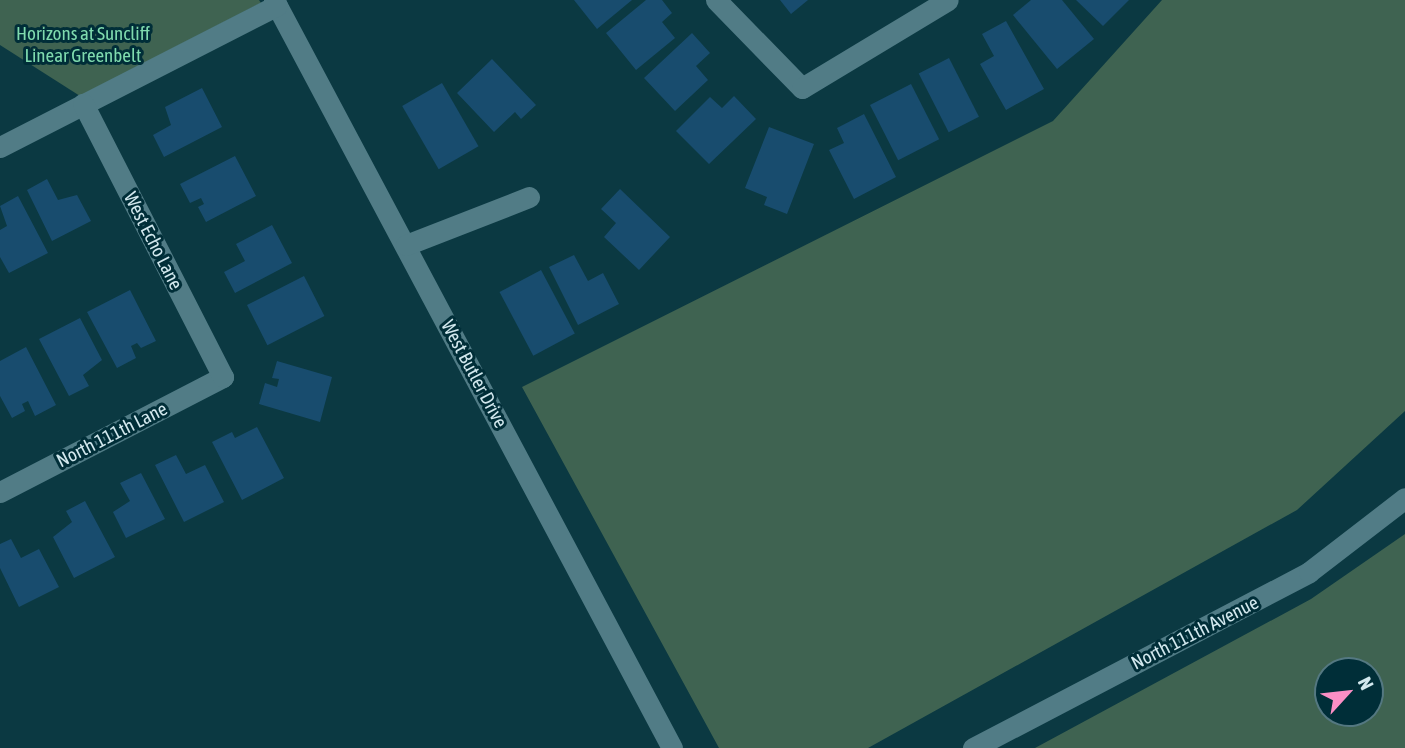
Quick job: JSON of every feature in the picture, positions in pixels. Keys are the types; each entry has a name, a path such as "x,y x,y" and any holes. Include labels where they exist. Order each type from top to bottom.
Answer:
{"street":[{"path":"716,0 802,88 948,0"},
{"path":"0,147 276,2"},
{"name":"West Butler Drive","path":"276,2 672,748"},
{"name":"West Echo Lane","path":"83,104 223,377"},
{"path":"406,245 529,197"},
{"name":"North 111th Lane","path":"0,492 223,377"},
{"name":"North 111th Avenue","path":"973,748 1309,572 1405,498"}],"green space":[{"name":"Horizons at Suncliff Linear Greenbelt","path":"0,0 259,0 261,3 80,96 0,45"},
{"path":"1162,0 1405,0 1405,411 1297,510 868,748 719,748 522,387 1053,121"},
{"path":"1405,534 1405,748 1035,748 1311,599"}],"building":[{"path":"574,0 632,0 597,29"},
{"path":"646,0 662,0 672,13 662,22 675,38 636,70 606,33"},
{"path":"780,0 808,0 791,14"},
{"path":"1031,0 1062,0 1094,39 1057,69 1013,15"},
{"path":"1076,0 1129,0 1103,26"},
{"path":"1006,21 1044,89 1006,110 980,64 994,56 982,34"},
{"path":"692,33 710,53 696,66 708,80 675,111 644,78"},
{"path":"949,58 979,117 949,132 919,73"},
{"path":"492,59 536,105 521,119 515,112 494,132 457,93"},
{"path":"442,83 478,146 439,169 402,106"},
{"path":"911,84 939,139 898,160 870,105"},
{"path":"202,88 222,127 164,157 153,135 171,125 165,107"},
{"path":"734,96 756,119 709,164 676,131 710,97 722,108"},
{"path":"864,114 896,177 854,199 829,150 844,143 837,128"},
{"path":"769,127 814,144 787,214 764,205 767,197 745,188"},
{"path":"235,156 256,196 206,222 198,207 204,204 201,198 190,203 180,184"},
{"path":"47,179 58,200 77,195 91,221 52,241 27,190"},
{"path":"620,189 670,237 639,270 604,237 616,223 601,209"},
{"path":"18,196 48,253 9,273 0,257 0,230 7,226 0,206"},
{"path":"272,225 292,263 235,293 224,272 245,261 236,244"},
{"path":"574,255 588,281 603,273 619,304 578,325 549,267"},
{"path":"541,270 575,334 533,356 500,292"},
{"path":"304,276 324,316 267,345 247,305"},
{"path":"130,290 156,341 141,348 137,343 131,346 136,358 117,368 87,312"},
{"path":"80,318 102,360 83,375 89,386 69,396 39,339"},
{"path":"26,347 56,405 35,416 28,401 22,404 25,411 12,418 0,396 0,361"},
{"path":"277,361 332,377 320,422 259,404 265,383 277,387 279,379 272,378"},
{"path":"257,427 284,478 242,500 212,442 232,432 235,438"},
{"path":"176,455 186,474 205,465 224,502 184,522 155,465"},
{"path":"141,473 165,519 126,538 113,512 130,501 120,483"},
{"path":"85,501 115,557 74,578 53,537 72,522 66,511"},
{"path":"11,539 21,558 39,549 59,587 19,607 0,568 0,544"}]}
